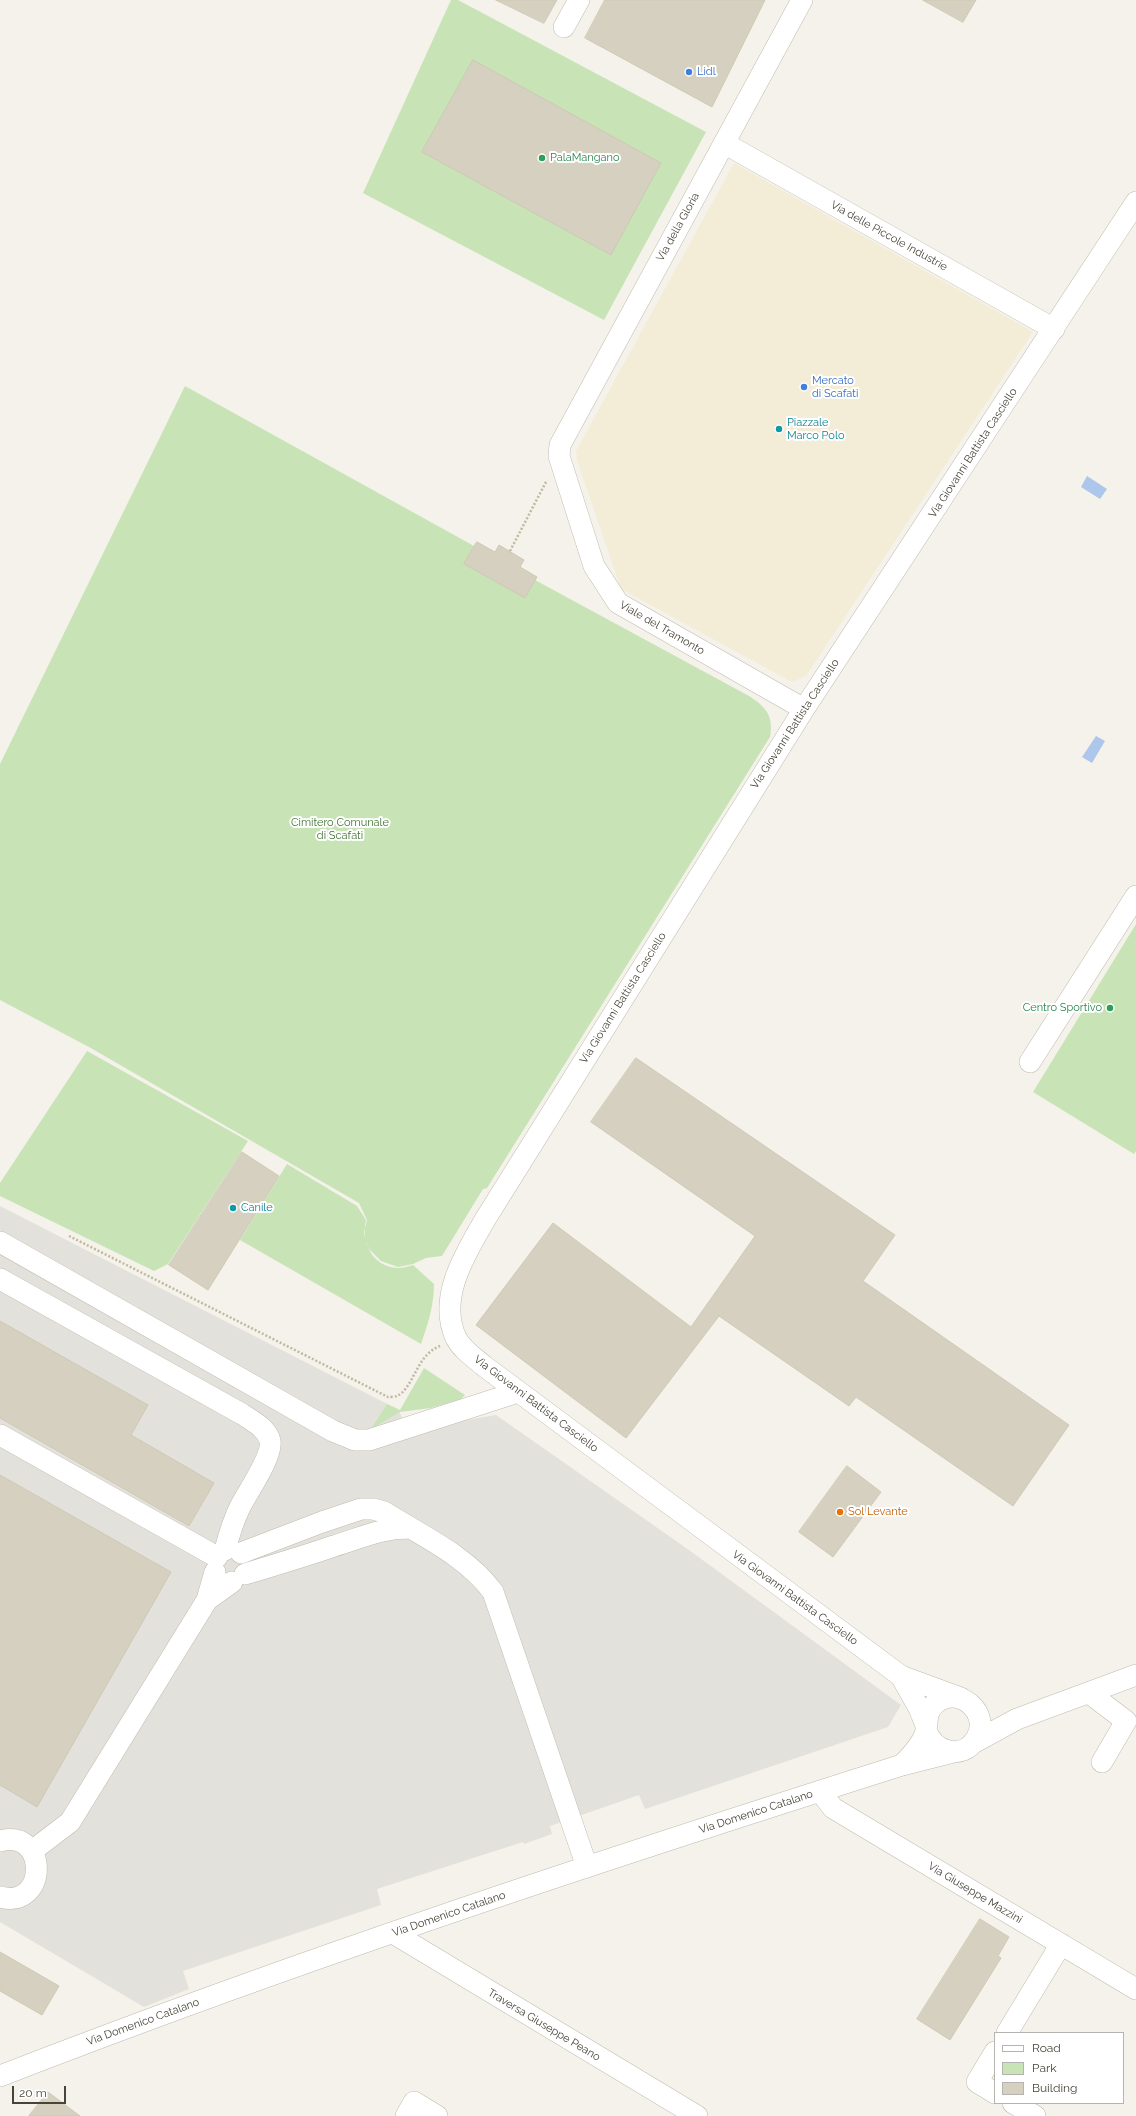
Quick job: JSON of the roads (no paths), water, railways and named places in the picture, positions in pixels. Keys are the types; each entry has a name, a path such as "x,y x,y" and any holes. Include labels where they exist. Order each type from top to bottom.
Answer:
{"street":[{"path":"564,27 579,0"},
{"name":"Via della Gloria","path":"559,456 560,445 563,438 802,0"},
{"name":"Via delle Piccole Industrie","path":"724,144 1054,329"},
{"name":"Via Giovanni Battista Casciello","path":"968,1703 901,1676 518,1392 468,1352 457,1339 452,1322 450,1304 454,1280 467,1252 486,1218 804,709 1136,202"},
{"name":"Viale del Tramonto","path":"559,456 594,566 618,603 804,709"},
{"path":"1030,1062 1136,896"},
{"path":"0,1242 333,1431 354,1440 368,1440 518,1392"},
{"path":"0,1279 242,1414 267,1433 270,1442 268,1455 232,1525 229,1565 70,1822 12,1841"},
{"path":"0,1435 229,1565"},
{"path":"229,1565 308,1527 361,1509 373,1509 384,1512 471,1567 493,1592 587,1866"},
{"name":"Via Domenico Catalano","path":"0,2076 74,2047 393,1933 587,1866 902,1765 960,1751 1017,1719 1136,1675"},
{"name":"Via Giovanni Battista Casciello","path":"901,1676 919,1708 926,1727"},
{"path":"1089,1693 1126,1721 1102,1762"},
{"name":"Via Domenico Catalano","path":"902,1765 917,1748 926,1727 930,1708 936,1702 944,1698 968,1703 996,1717 1017,1719"},
{"path":"968,1703 980,1722 978,1737 973,1743"},
{"path":"926,1727 933,1743 946,1751 953,1752"},
{"name":"Via Giuseppe Mazzini","path":"820,1791 833,1808 1136,1989"},
{"path":"0,1896 14,1897 23,1894 30,1888 38,1870 36,1860 12,1841"},
{"name":"Traversa Giuseppe Peano","path":"393,1933 696,2116"},
{"path":"1008,2032 1061,1944"},
{"path":"994,2054 977,2082 994,2092"},
{"path":"406,2116 414,2102 437,2116"},
{"path":"1015,2104 1035,2116"}],"water":[{"path":"1087,476 1107,489 1100,499 1081,487"},
{"path":"1096,736 1105,741 1092,763 1082,757"}],"place":[{"name":"Lidl","path":"689,72"},
{"name":"PalaMangano","path":"542,158"},
{"name":"Mercato di Scafati","path":"804,387"},
{"name":"Piazzale Marco Polo","path":"779,429"},
{"name":"Centro Sportivo","path":"1110,1008"},
{"name":"Canile","path":"233,1208"},
{"name":"Sol Levante","path":"840,1512"}],"park label":[{"name":"Cimitero Comunale di Scafati","path":"340,829"}]}
